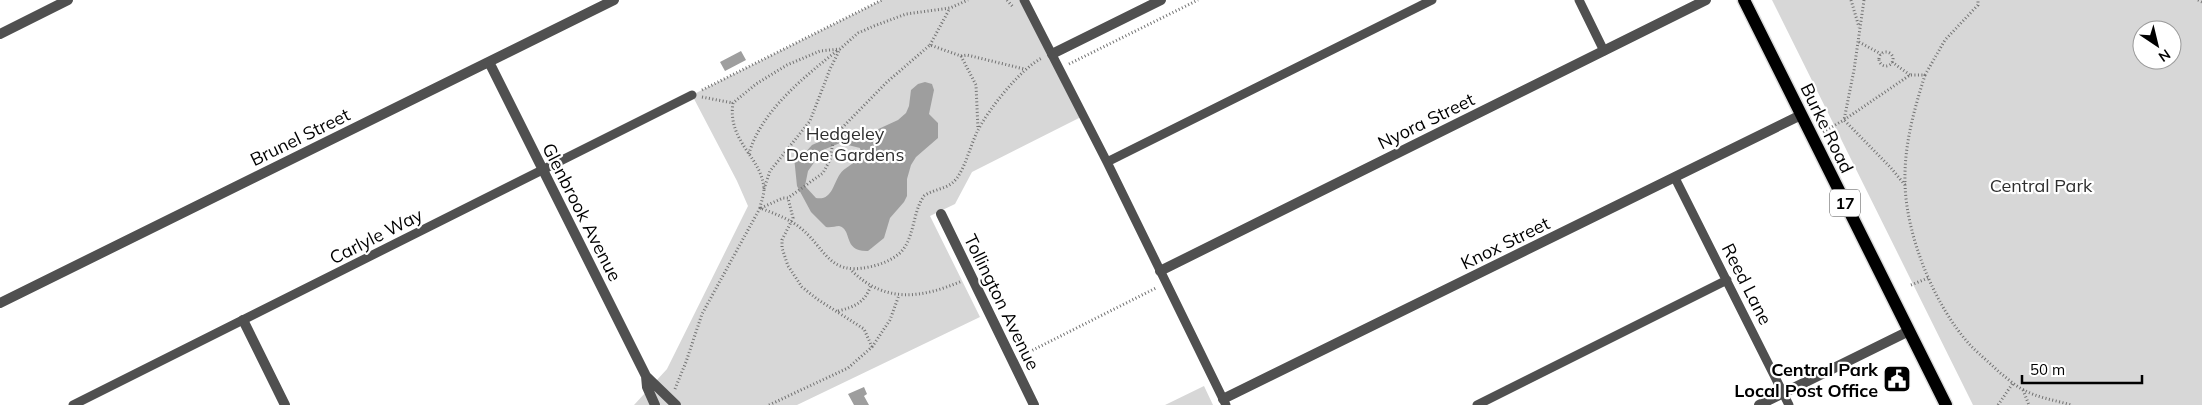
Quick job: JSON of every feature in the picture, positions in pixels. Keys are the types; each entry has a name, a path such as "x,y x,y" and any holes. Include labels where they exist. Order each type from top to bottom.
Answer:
{"main road":[{"name":"Burke Road","path":"1744,0 1946,405"}],"street":[{"path":"0,34 68,0"},
{"name":"Brunel Street","path":"0,303 614,0"},
{"path":"1052,54 1161,0"},
{"name":"Nyora Street","path":"1160,271 1706,0"},
{"name":"Glenbrook Avenue","path":"489,62 646,376 676,405"},
{"name":"Knox Street","path":"1225,402 1802,115"},
{"name":"Tollington Avenue","path":"941,214 1034,405"},
{"path":"243,320 285,405"},
{"path":"1759,405 1908,332"},
{"name":"Glenbrook Avenue","path":"646,376 646,386 655,405"}],"lane":[{"path":"1024,0 1107,162 1225,402"},
{"path":"1107,162 1432,0"},
{"path":"1579,0 1604,51"},
{"name":"Carlyle Way","path":"73,405 692,95"},
{"name":"Reed Lane","path":"1675,178 1789,405"},
{"path":"1477,405 1727,280"}],"path":[{"path":"692,95 882,0"},
{"path":"749,154 754,138 802,79 858,33 898,17 950,8 968,0"},
{"path":"1059,69 1198,0"},
{"path":"1851,0 1859,27"},
{"path":"1844,120 1859,42 1859,27 1864,0"},
{"path":"1978,0 1978,5"},
{"path":"1984,0 1945,40 1925,74 1910,123 1905,185 1910,225 1928,278 1941,302 1970,345 2023,390 2039,397 2071,405"},
{"path":"2198,0 2202,2"},
{"path":"760,208 783,198 788,198 823,173 830,160 834,136 887,82 930,45 950,8"},
{"path":"1859,42 1881,54 1887,52 1891,54 1892,62 1910,75"},
{"path":"930,45 961,56 967,55 1024,69"},
{"path":"764,189 749,154 734,129 731,116 733,103 756,84 787,65 820,51 840,48"},
{"path":"676,387 702,314 760,208 770,171 810,121 840,48"},
{"path":"852,270 884,263 901,252 912,229 921,200 928,194 946,188 955,180 978,131 1024,69 1040,58 1052,54"},
{"path":"1881,54 1879,61 1882,65 1889,66 1892,62"},
{"path":"961,56 976,85 978,131"},
{"path":"1812,137 1844,120 1910,75 1925,74"},
{"path":"692,95 733,103"},
{"path":"1844,120 1905,185"},
{"path":"788,198 793,217 782,240 783,256 788,266 802,286 817,299 864,329 872,347"},
{"path":"760,208 790,221 806,234 836,265 852,270 871,285 899,295 915,296 932,292 971,277"},
{"path":"1911,285 1928,278"},
{"path":"1012,360 1166,284"},
{"path":"837,312 855,307 864,300 871,285"},
{"path":"769,405 848,368 872,347 890,320 899,295"},
{"path":"1998,405 2013,383"},
{"path":"2023,390 2029,405"}],"green space":[{"name":"Hedgeley Dene Gardens","path":"882,0 1024,0 1083,116 972,172 955,204 930,216 980,317 797,405 634,405 667,369 748,206 692,95"},
{"name":"Central Park","path":"1772,0 2202,0 2202,405 1973,405"},
{"path":"1204,386 1213,405 1165,405"}],"shaded area":[{"path":"741,51 746,60 725,71 720,62"},
{"path":"925,82 932,84 934,90 929,114 938,123 938,138 916,157 911,165 907,179 907,196 890,218 884,238 868,251 854,248 843,228 839,226 826,227 811,212 797,186 794,157 804,154 812,145 830,137 847,134 861,137 898,120 906,113 911,90 918,84","holes":["840,143 860,148 859,159 842,172 826,197 816,198 805,186 808,171 823,150"]},
{"path":"864,387 867,394 864,396 869,405 854,405 848,394"}],"place":[{"name":"Central Park Local Post Office","path":"1897,379"}]}
